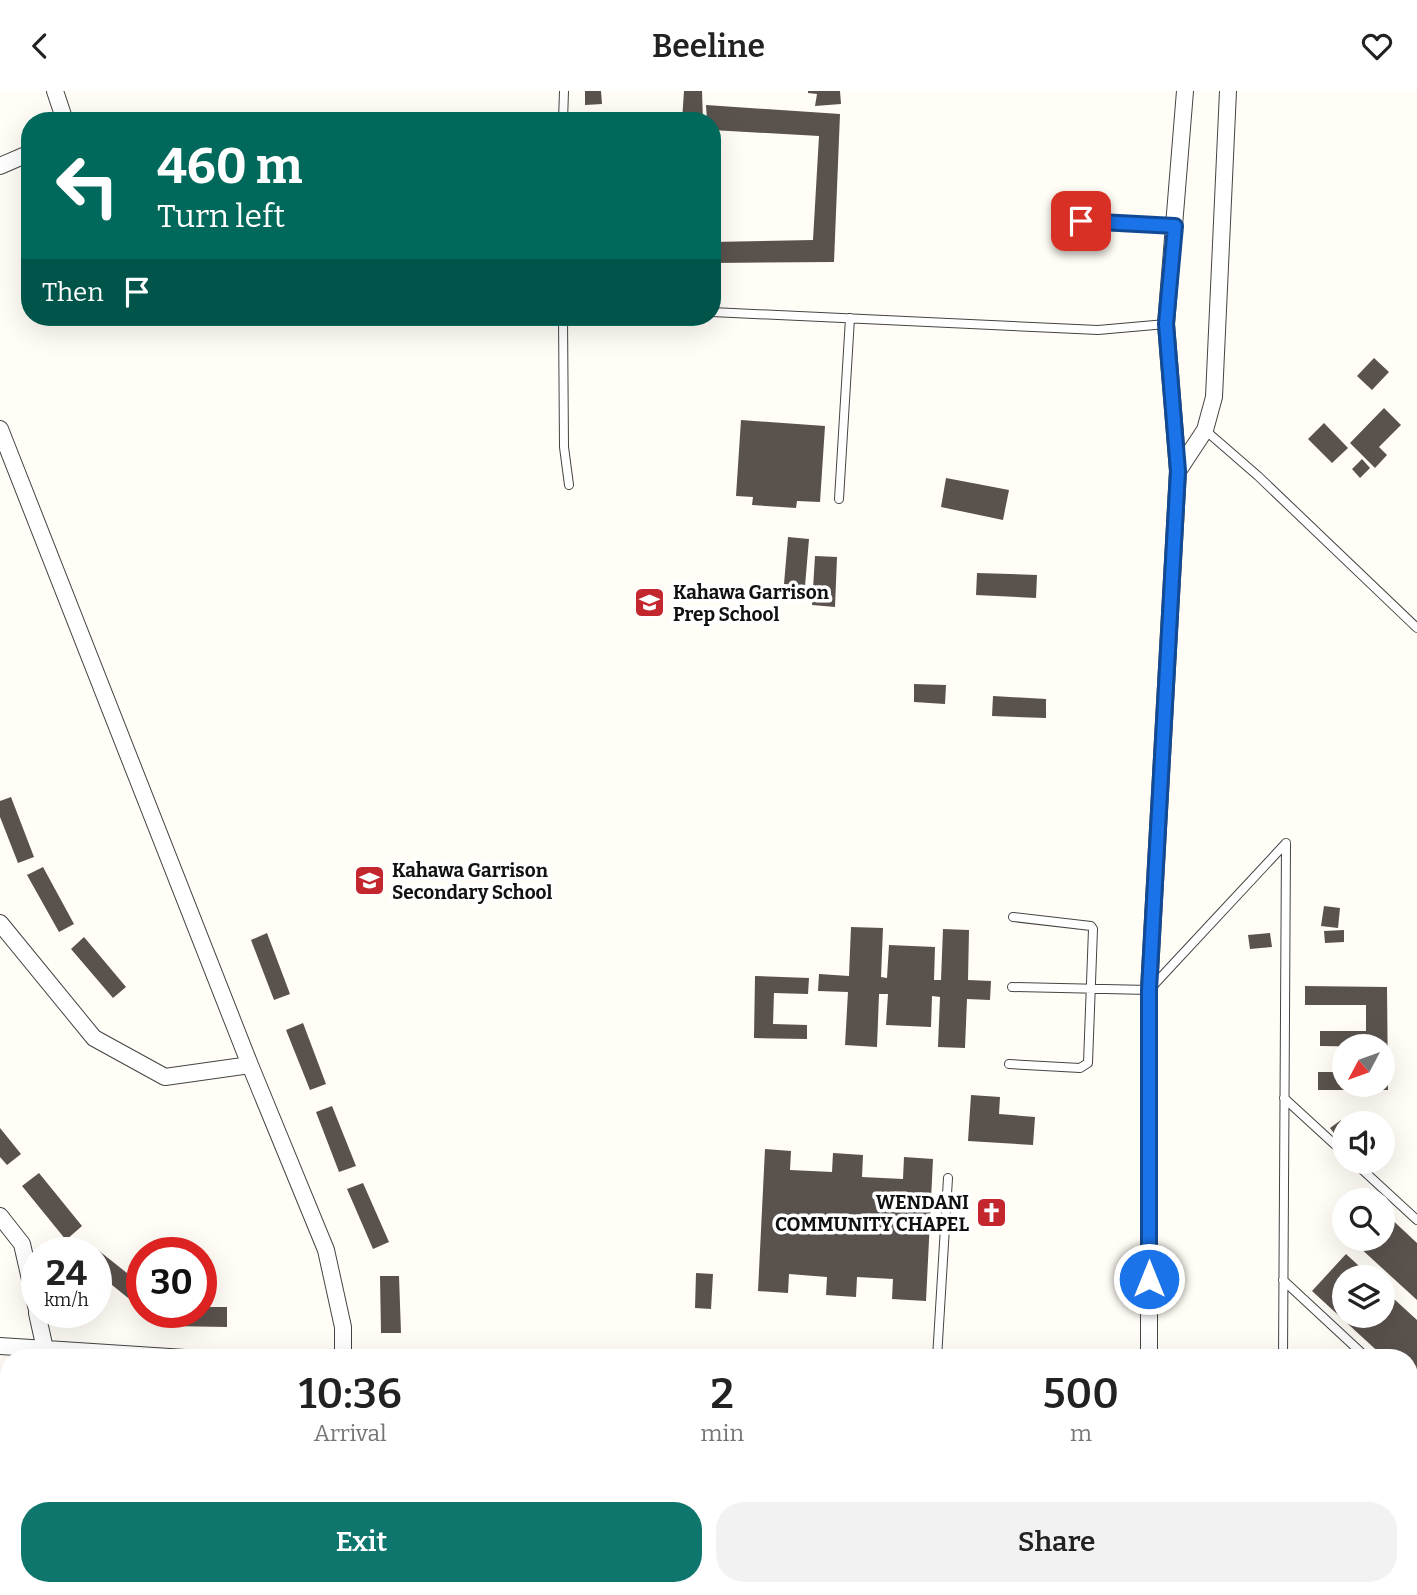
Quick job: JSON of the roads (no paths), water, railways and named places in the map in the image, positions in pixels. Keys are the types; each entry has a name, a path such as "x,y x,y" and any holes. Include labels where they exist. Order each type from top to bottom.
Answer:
{"street":[{"path":"55,91 62,112"},
{"path":"1149,1349 1149,990 1178,471 1166,324 1185,91"},
{"path":"1178,471 1205,430 1214,397 1228,91"},
{"path":"0,166 21,157"},
{"path":"0,429 250,1065 326,1250 343,1327 343,1349"},
{"path":"0,923 94,1038 164,1077 250,1065"},
{"path":"0,1216 21,1243"},
{"path":"0,1346 45,1349 41,1328"}],"lane":[{"path":"564,91 564,112"},
{"path":"1081,221 1175,226"},
{"path":"721,312 1098,330 1166,324"},
{"path":"839,499 850,318"},
{"path":"563,326 564,447 569,485"},
{"path":"1205,430 1258,476 1417,628"},
{"path":"1012,987 1149,990 1286,843 1283,1349"},
{"path":"1009,1063 1080,1068 1085,1066 1088,1063 1092,988 1091,926 1013,918"},
{"path":"1284,1098 1332,1142"},
{"path":"1367,1174 1417,1220"},
{"path":"938,1349 948,1178"},
{"path":"1283,1280 1357,1349"}],"place":[{"name":"Kahawa Garrison Prep School","path":"650,603"},
{"name":"Kahawa Garrison Secondary School","path":"369,881"},
{"name":"WENDANI COMMUNITY CHAPEL","path":"992,1213"}]}
